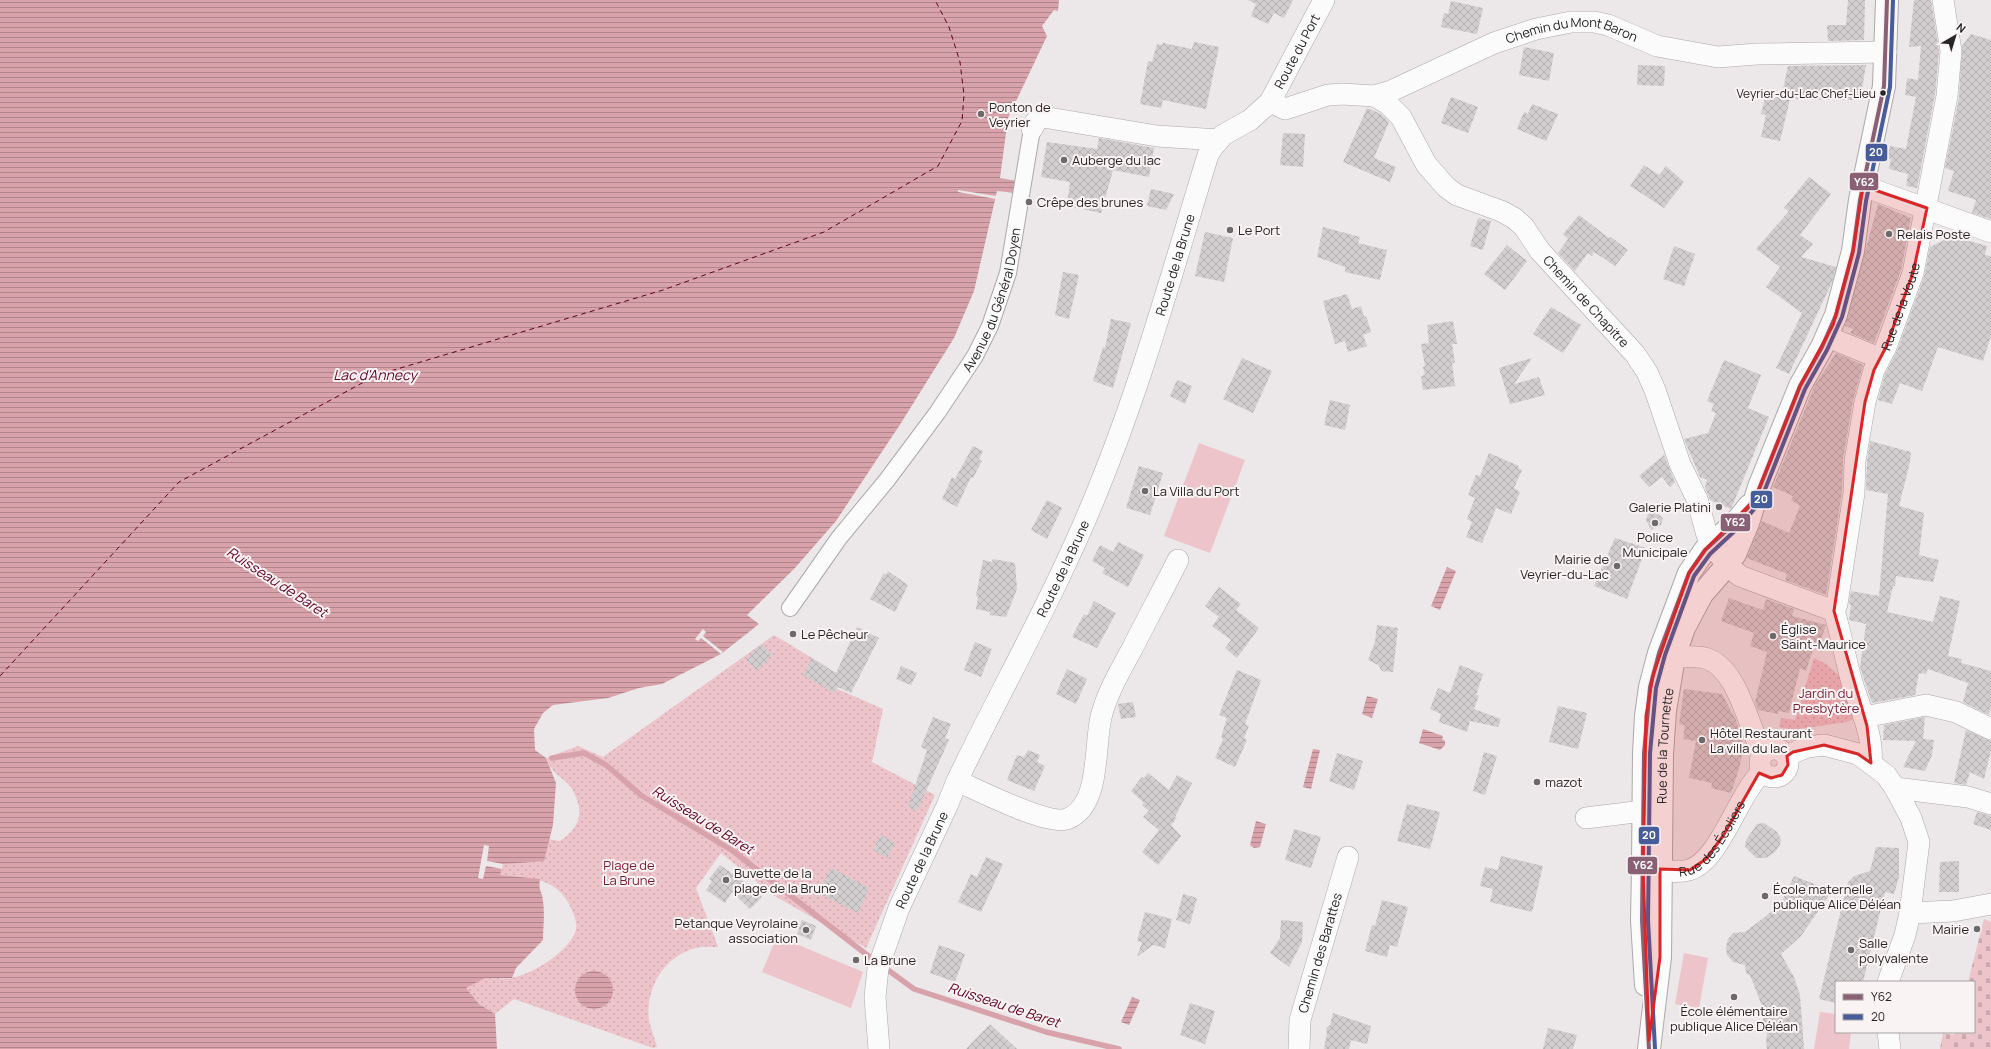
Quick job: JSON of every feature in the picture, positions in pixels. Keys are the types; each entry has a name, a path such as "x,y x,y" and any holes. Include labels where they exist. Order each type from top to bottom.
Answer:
{"main road":[{"name":"Rue de la Tournette","path":"1649,1044 1660,957 1651,894 1651,869 1665,711 1674,657 1684,628 1702,594 1735,554 1800,386 1828,336 1836,315 1848,272 1858,223 1863,186 1880,109 1886,52 1887,0"},
{"name":"Rue de la Tournette","path":"1651,869 1643,811 1646,716 1653,675 1659,653 1689,574 1698,559 1711,544 1736,522 1755,499"}],"street":[{"name":"Route du Port","path":"1270,102 1324,0"},
{"name":"Rue de la Voute","path":"1834,610 1837,604 1841,582 1854,493 1855,462 1865,402 1874,370 1886,347 1913,273 1948,96 1951,51 1942,0"},
{"name":"Chemin du Mont Baron","path":"1270,102 1285,109 1328,95 1343,94 1374,96 1391,91 1494,43 1536,29 1571,22 1594,22 1608,25 1656,46 1718,57 1757,54 1886,52"},
{"name":"Chemin de Chapitre","path":"1374,96 1388,104 1401,118 1426,164 1446,187 1457,195 1501,211 1514,218 1524,227 1540,251 1635,354 1647,372 1655,390 1672,442 1697,499 1711,544 1727,565 1740,576 1834,610"},
{"name":"Route de la Brune","path":"879,1049 875,997 878,968 898,908 947,806 957,780 1058,578 1099,488 1149,348 1208,155 1219,140 1230,131 1258,114 1270,102"},
{"name":"Avenue du Général Doyen","path":"790,608 839,538 887,480 937,413 975,356 990,326 1008,273 1032,129 1036,121 1043,117 1157,136 1219,140"},
{"path":"1863,186 1991,232"},
{"path":"1828,336 1879,358"},
{"path":"957,780 1038,816 1066,819 1078,812 1089,796 1097,738 1109,693 1178,560"},
{"path":"1834,610 1851,680 1864,717 1872,752 1871,763"},
{"path":"1674,657 1704,658 1723,669 1740,700 1762,763"},
{"path":"1864,717 1926,705 1956,712 1991,729"},
{"path":"1762,763 1770,749 1781,751 1786,756 1807,747 1824,745 1858,754 1886,775 1896,788 1911,818 1920,842 1910,913 1905,935 1888,981"},
{"name":"Rue des Écoliers","path":"1651,869 1690,870 1706,858 1723,836 1762,763"},
{"path":"1896,788 1968,797 1991,804"},
{"path":"1586,818 1643,811"},
{"name":"Chemin des Barattes","path":"1299,1049 1300,1020 1348,857"},
{"path":"1910,913 1953,911 1991,904"},
{"path":"1888,1033 1890,1049"}],"highlighted area":[{"path":"1863,186 1927,208 1913,273 1886,347 1874,370 1865,402 1834,611 1867,726 1871,763 1858,754 1824,745 1793,752 1787,756 1788,765 1782,775 1771,778 1759,773 1723,836 1706,859 1690,870 1660,869 1660,957 1649,1040 1643,868 1646,716 1653,675 1689,573 1705,550 1755,499 1800,386 1833,325 1853,251"}],"green space":[{"path":"1199,443 1245,460 1210,553 1164,536"},
{"name":"Plage de La Brune","path":"774,635 827,667 826,684 883,709 872,762 935,795 866,948 773,895 721,853 696,888 718,947 699,947 685,952 675,958 659,975 650,997 649,1009 649,1021 657,1047 653,1048 514,999 495,1014 479,1004 465,987 485,978 491,977 505,979 520,976 529,972 548,962 557,955 571,941 575,933 575,918 571,907 556,888 539,880 500,875 503,864 545,855 548,839 560,841 571,832 577,822 579,810 576,797 570,786 554,771 546,758 578,746 603,757"},
{"name":"Jardin du Presbytère","path":"1814,658 1826,664 1845,681 1855,716 1852,720 1847,722 1792,730 1779,727 1781,718 1795,720"},
{"path":"1984,919 1991,922 1991,1049 1940,1049 1943,1033 1954,1035 1955,1033 1975,1033 1975,981 1968,981"},
{"path":"777,936 863,972 851,1008 762,972"},
{"path":"1684,953 1708,958 1699,1008 1675,1004"},
{"path":"1820,1012 1835,1014 1835,1033 1851,1033 1849,1049 1814,1049"}],"water":[{"name":"Lac d'Annecy","path":"0,0 1059,0 1058,11 1054,10 1042,26 1047,36 1008,118 1000,178 1017,181 1016,193 997,191 974,291 954,338 901,423 836,521 794,569 747,615 759,624 721,654 662,684 639,688 608,698 553,705 543,713 534,729 535,750 546,758 556,783 553,825 544,861 503,864 500,875 540,879 539,886 543,897 544,911 543,940 516,968 512,978 485,978 466,988 479,1004 495,1014 497,1049 0,1049"},
{"path":"1447,567 1456,571 1440,610 1431,606"},
{"path":"1367,696 1378,699 1372,718 1362,714"},
{"path":"1423,729 1443,736 1442,739 1445,741 1445,745 1440,750 1419,743"},
{"path":"1313,749 1320,750 1311,789 1303,787"},
{"path":"1256,821 1266,824 1260,847 1254,848 1250,845"},
{"path":"590,971 598,971 605,974 610,979 613,990 610,1001 605,1006 598,1009 590,1009 583,1006 578,1001 575,994 575,986 578,979 583,974"},
{"path":"1132,997 1140,1000 1129,1025 1121,1022"}],"pier":[{"path":"958,190 996,196 996,199 958,192"},
{"path":"703,629 706,632 703,636 723,652 721,654 701,638 698,641 695,639"},
{"path":"484,845 489,846 487,861 503,864 502,869 486,866 483,879 478,878"}],"building":[{"path":"1248,0 1293,0 1284,18 1274,13 1268,24 1251,16 1256,4"},
{"path":"1848,0 1865,0 1864,40 1828,41 1827,25 1846,25"},
{"path":"1914,0 1931,0 1939,51 1935,94 1917,188 1906,186 1908,174 1889,169 1891,159 1887,158 1890,146 1906,149 1916,97 1905,95 1907,78 1918,80 1921,46 1909,47"},
{"path":"1451,1 1483,8 1477,34 1441,27 1444,13 1448,14"},
{"path":"1971,34 1991,40 1991,219 1972,213 1976,200 1948,191 1954,171 1945,168 1959,98 1962,46"},
{"path":"1194,42 1219,47 1206,109 1163,100 1161,108 1140,104 1148,61 1152,62 1157,44 1162,45 1163,43 1192,49"},
{"path":"1524,47 1554,53 1549,81 1519,75"},
{"path":"1638,65 1665,66 1664,86 1637,85"},
{"path":"1866,65 1860,100 1790,99 1780,141 1761,137 1766,115 1761,114 1765,98 1771,100 1782,94 1788,66"},
{"path":"1451,97 1478,107 1468,133 1441,123"},
{"path":"1532,104 1558,114 1546,141 1517,129 1524,112 1528,114"},
{"path":"1367,108 1381,114 1389,122 1374,158 1396,167 1390,182 1343,162"},
{"path":"1283,133 1305,134 1303,167 1280,165"},
{"path":"1099,138 1154,148 1149,177 1113,170 1101,213 1067,206 1070,182 1041,177 1047,142 1097,149"},
{"path":"1644,165 1659,175 1666,166 1684,182 1664,208 1630,186"},
{"path":"1809,177 1831,194 1800,235 1813,244 1801,257 1836,267 1832,282 1789,374 1776,368 1802,313 1766,287 1780,267 1756,249 1789,211 1784,208"},
{"path":"1151,189 1174,194 1166,210 1147,206"},
{"path":"1878,204 1911,218 1901,270 1874,343 1850,333 1853,329 1845,326"},
{"path":"1579,215 1609,238 1611,237 1628,250 1615,266 1594,252 1592,256 1588,253 1575,271 1558,253 1568,239 1563,234"},
{"path":"1478,218 1491,221 1483,250 1470,246"},
{"path":"1323,227 1360,237 1358,243 1387,250 1380,280 1345,272 1345,267 1317,257"},
{"path":"1205,232 1233,238 1224,282 1195,276"},
{"path":"1952,236 1987,246 1985,255 1991,256 1991,336 1983,361 1938,347 1922,391 1900,383 1892,404 1878,400 1885,374 1897,351 1924,277 1930,247"},
{"path":"1507,245 1527,261 1505,290 1484,274"},
{"path":"1674,246 1695,254 1684,286 1663,279"},
{"path":"1063,272 1079,275 1069,319 1055,315"},
{"path":"1347,294 1352,309 1361,306 1371,332 1363,335 1367,346 1348,352 1345,341 1335,344 1323,301"},
{"path":"1551,307 1581,325 1563,353 1533,334"},
{"path":"1111,319 1131,323 1113,388 1093,381 1103,347 1105,348"},
{"path":"1453,321 1457,344 1452,344 1455,363 1452,363 1455,386 1423,390 1421,376 1425,375 1423,367 1425,366 1421,344 1429,343 1427,325"},
{"path":"1836,353 1863,365 1853,400 1843,459 1842,492 1826,595 1785,580 1787,574 1747,558 1762,521 1789,533 1800,506 1791,500 1793,496 1773,487 1815,385"},
{"path":"1242,358 1272,371 1253,413 1223,399"},
{"path":"1532,358 1514,384 1539,377 1545,395 1510,404 1499,368"},
{"path":"1724,360 1761,375 1748,408 1769,417 1731,509 1710,500 1705,487 1707,480 1700,477 1684,439 1708,433 1716,413 1711,411 1714,404 1707,401"},
{"path":"1177,380 1192,386 1185,404 1170,396"},
{"path":"1330,400 1350,405 1345,430 1324,425"},
{"path":"1870,441 1911,452 1899,506 1924,513 1919,555 1939,560 1933,582 1896,576 1895,586 1893,586 1887,612 1933,622 1940,596 1960,601 1948,656 1962,659 1961,663 1991,671 1991,707 1989,715 1963,702 1968,683 1928,669 1926,674 1919,673 1915,695 1872,703 1860,667 1866,624 1849,620 1851,591 1879,596 1888,494 1866,490 1867,462"},
{"path":"973,446 983,451 979,460 982,461 973,478 971,477 957,507 942,499 952,477 955,479"},
{"path":"1489,453 1519,466 1518,468 1522,470 1514,488 1520,492 1511,514 1496,508 1482,543 1466,537 1472,522 1467,519 1475,498 1468,495 1476,475 1480,476"},
{"path":"1664,455 1675,482 1670,487 1662,477 1649,487 1639,476"},
{"name":"La Villa du Port","path":"1139,466 1163,473 1150,515 1126,508"},
{"path":"1047,500 1062,508 1047,539 1031,530"},
{"path":"1654,511 1663,518 1661,525 1651,530 1646,520 1648,514"},
{"name":"Mairie de Veyrier-du-Lac","path":"1615,538 1646,548 1627,599 1594,586"},
{"path":"1118,542 1144,555 1128,587 1102,573 1105,568 1092,561 1100,545 1113,552"},
{"path":"993,559 1015,563 1017,589 1006,617 990,615 990,612 976,609 978,597 976,596 983,560 992,562"},
{"path":"888,571 908,585 895,612 870,599 884,573 886,575"},
{"path":"1219,587 1241,604 1236,610 1259,628 1237,658 1225,648 1231,640 1212,626 1219,617 1205,606"},
{"path":"1729,598 1763,610 1766,599 1794,609 1792,616 1826,625 1819,645 1815,644 1806,671 1800,668 1789,713 1778,711 1778,714 1758,710 1755,702 1767,652 1750,646 1754,633 1721,621"},
{"path":"1094,601 1116,613 1097,648 1072,637 1084,614 1087,616"},
{"path":"1377,625 1398,628 1393,672 1382,671 1378,665 1368,660 1375,642"},
{"path":"857,627 879,638 851,693 838,687 834,693 803,675 812,658 836,673"},
{"path":"975,642 992,649 981,677 964,670"},
{"path":"761,644 772,655 757,671 746,660"},
{"path":"1460,665 1483,674 1476,695 1479,695 1474,709 1501,719 1498,727 1470,721 1467,732 1439,722 1441,714 1430,709 1438,688 1450,693"},
{"path":"901,666 917,673 911,685 896,679"},
{"path":"1067,669 1087,679 1076,704 1056,694"},
{"path":"1237,670 1261,680 1245,724 1249,726 1244,738 1247,740 1235,767 1215,758 1223,739 1221,737 1227,718 1219,715"},
{"path":"1684,689 1722,694 1736,720 1744,747 1731,793 1711,788 1712,783 1689,778 1696,741 1683,739 1685,725 1679,724"},
{"path":"1133,702 1136,717 1121,719 1118,704"},
{"path":"1558,706 1587,713 1578,749 1549,742"},
{"path":"933,717 951,724 945,738 949,740 917,811 908,807 927,750 921,747"},
{"path":"1925,717 1923,739 1934,740 1932,755 1925,771 1903,767 1916,741 1883,740 1884,725"},
{"path":"1966,730 1991,741 1991,750 1984,779 1970,772 1966,785 1954,783"},
{"path":"1028,750 1040,755 1037,762 1045,766 1034,791 1007,780 1017,755 1024,757"},
{"path":"1484,752 1497,756 1485,795 1473,791"},
{"path":"1337,753 1363,761 1354,790 1329,781"},
{"path":"1148,773 1169,790 1177,775 1192,783 1175,817 1177,818 1171,825 1181,836 1158,865 1142,852 1159,830 1143,817 1149,811 1142,805 1144,803 1131,791 1142,777 1144,778"},
{"path":"1407,804 1440,812 1430,849 1397,841"},
{"path":"1977,812 1991,816 1991,830 1973,824"},
{"path":"1764,823 1777,832 1781,839 1780,845 1775,852 1766,858 1756,858 1745,847 1746,840 1757,824"},
{"path":"1294,829 1321,837 1311,868 1285,860"},
{"path":"881,835 895,843 887,858 873,850"},
{"name":"Salle polyvalente","path":"1876,847 1899,848 1899,877 1894,894 1885,892 1863,981 1835,981 1835,1003 1819,999 1848,882 1854,876 1870,871"},
{"path":"1501,856 1543,866 1532,912 1490,902 1493,889 1480,886 1485,867 1498,870"},
{"path":"986,857 1003,864 981,912 958,902 971,874 977,877"},
{"path":"1959,861 1959,892 1939,892 1940,862"},
{"path":"720,865 751,887 762,897 750,909 732,892 725,903 706,890 712,881 709,879"},
{"path":"831,868 869,888 858,913 818,893"},
{"path":"1794,876 1832,891 1801,936 1781,954 1794,977 1800,995 1804,1049 1767,1049 1767,1034 1763,1020 1763,1009 1754,985 1750,976 1746,973 1745,965 1733,962 1727,955 1726,948 1728,939 1733,933 1745,932 1766,916 1782,901"},
{"path":"1183,894 1197,898 1190,924 1176,920"},
{"path":"1382,900 1408,907 1397,947 1390,945 1387,957 1365,951 1372,925 1375,926"},
{"path":"1145,912 1172,919 1165,948 1153,945 1137,957 1142,942 1137,941"},
{"name":"Petanque Veyrolaine association","path":"802,920 816,926 811,940 797,934"},
{"path":"1281,920 1303,922 1302,942 1289,967 1270,953 1280,938"},
{"path":"939,945 965,954 955,982 930,973"},
{"path":"1190,1003 1215,1011 1205,1044 1180,1035"},
{"path":"1333,1013 1371,1026 1367,1044 1351,1040 1349,1049 1324,1049 1327,1032 1326,1028 1330,1025"},
{"path":"990,1024 1017,1049 966,1049"},
{"path":"1548,1028 1577,1035 1573,1049 1543,1049"}],"waterway":[{"name":"Ruisseau de Baret","path":"552,758 584,753 606,765 642,796 733,851 871,958"},
{"name":"Ruisseau de Baret","path":"888,970 914,989 1046,1032 1119,1049"}],"ferry route":[{"path":"0,676 179,482 377,375 663,290 824,232 938,166 962,121 964,95 960,62 949,27 935,0"}],"transit line":[{"name":"Y62","path":"1649,1049 1642,920 1644,753 1650,687 1659,653 1689,573 1705,550 1736,522 1755,499 1800,386 1822,347 1836,315 1853,251 1860,200 1884,86 1887,0"},
{"name":"20","path":"1655,1049 1648,920 1650,753 1656,688 1665,655 1694,576 1710,554 1740,526 1760,502 1805,389 1827,350 1842,317 1859,253 1866,201 1890,87 1893,0"}],"place":[{"name":"Veyrier-du-Lac Chef-Lieu","path":"1883,93"},
{"name":"Ponton de Veyrier","path":"981,114"},
{"name":"Auberge du lac","path":"1064,160"},
{"name":"Crêpe des brunes","path":"1029,202"},
{"name":"Le Port","path":"1230,230"},
{"name":"Relais Poste","path":"1889,234"},
{"name":"La Villa du Port","path":"1145,491"},
{"name":"Galerie Platini","path":"1719,507"},
{"name":"Police Municipale","path":"1655,523"},
{"name":"Mairie de Veyrier-du-Lac","path":"1617,566"},
{"name":"Le Pêcheur","path":"793,634"},
{"name":"Église Saint-Maurice","path":"1773,636"},
{"name":"Hôtel Restaurant La villa du lac","path":"1702,740"},
{"name":"mazot","path":"1537,782"},
{"name":"Buvette de la plage de la Brune","path":"726,880"},
{"name":"École maternelle publique Alice Déléan","path":"1765,896"},
{"name":"Mairie","path":"1977,929"},
{"name":"Petanque Veyrolaine association","path":"806,930"},
{"name":"Salle polyvalente","path":"1851,950"},
{"name":"La Brune","path":"856,960"},
{"name":"École élémentaire publique Alice Déléan","path":"1734,997"}]}
